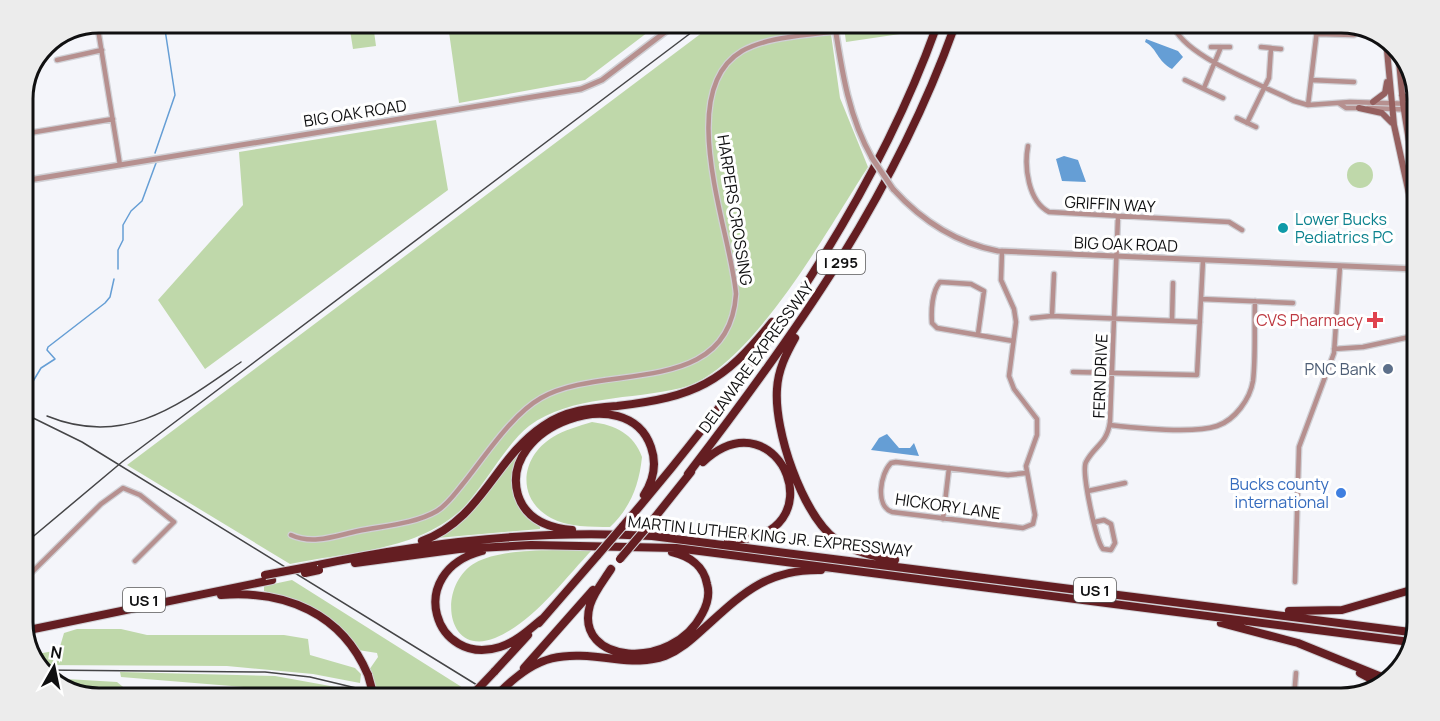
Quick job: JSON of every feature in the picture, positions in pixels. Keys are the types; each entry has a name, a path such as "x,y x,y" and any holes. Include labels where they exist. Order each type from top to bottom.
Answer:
{"highway":[{"name":"I 295","path":"479,688 624,525 717,409 801,287 848,213 893,130 934,33"},
{"name":"DELAWARE EXPRESSWAY","path":"688,474 817,298 852,244 923,107 952,33"},
{"path":"402,548 434,537 458,522 525,441 551,421 579,410 671,398 714,380 746,354 801,287"},
{"path":"817,298 784,358 777,390 782,432 805,499 822,526 845,545 867,554 933,569"},
{"path":"603,533 547,525 532,516 520,500 516,480 520,460 535,441 561,423 586,416 612,415 631,422 646,436 654,458 652,478 624,525"},
{"path":"688,474 719,449 748,443 762,447 777,457 786,469 791,484 788,510 769,532 744,540 698,539"},
{"name":"I 295","path":"505,688 620,560 688,474"},
{"name":"MARTIN LUTHER KING JR. EXPRESSWAY","path":"33,623 269,578 402,548 482,538 603,533 698,539 1406,631"},
{"name":"MARTIN LUTHER KING JR. EXPRESSWAY","path":"316,568 403,555 507,546 579,544 699,550 1405,641"},
{"path":"507,546 466,556 446,572 438,585 435,599 440,622 459,644 486,650 510,642 542,619"},
{"path":"611,569 590,606 590,623 597,639 609,648 628,654 650,654 673,645 687,634 700,618 707,600 707,582 702,570 691,559 651,547"},
{"path":"510,682 540,661 562,655 634,660 657,658 687,643 747,591 766,580 803,570 860,572"},
{"name":"MARTIN LUTHER KING JR. EXPRESSWAY","path":"33,629 269,578"},
{"path":"1256,611 1342,610 1407,591"},
{"path":"185,598 257,594 298,603 339,630 356,651 372,688"},
{"path":"1180,613 1279,637 1379,676"},
{"path":"1328,655 1373,680"}],"main road":[{"path":"1387,51 1394,125 1407,185"},
{"path":"1400,69 1407,130"},
{"path":"1374,102 1385,93 1388,76"},
{"path":"1402,95 1407,99"},
{"path":"1359,108 1382,113 1394,125"}],"street":[{"path":"99,33 120,165"},
{"name":"BIG OAK ROAD","path":"33,179 581,89 602,80 664,33"},
{"name":"HARPERS CROSSING","path":"291,536 314,541 427,516 445,505 522,413 539,399 570,386 670,371 708,351 725,331 735,305 736,294 710,156 711,92 719,76 732,60 751,47 765,42 813,33"},
{"name":"BIG OAK ROAD","path":"836,33 849,102 860,136 872,158 893,189 922,217 951,236 980,248 1117,257 1407,269"},
{"path":"1178,33 1190,47 1217,63 1308,105 1374,102 1407,106"},
{"path":"1308,105 1317,33"},
{"path":"1329,33 1354,35"},
{"path":"1211,47 1230,47"},
{"path":"1204,88 1217,63 1221,47"},
{"path":"1261,47 1281,49"},
{"path":"1247,123 1269,78 1271,48"},
{"path":"57,60 102,50"},
{"path":"1185,80 1222,98"},
{"path":"1311,80 1354,82"},
{"path":"1340,104 1346,108 1391,105"},
{"path":"1237,118 1256,127"},
{"path":"33,132 113,119"},
{"name":"GRIFFIN WAY","path":"1028,146 1026,158 1033,196 1042,208 1054,213 1229,222 1242,230"},
{"name":"FERN DRIVE","path":"1095,522 1104,520 1111,525 1115,543 1111,550 1103,549 1100,545 1088,491 1084,469 1086,462 1103,443 1110,425 1118,216"},
{"name":"HICKORY LANE","path":"1002,251 1001,280 1014,309 1016,322 1009,370 1011,383 1037,419 1037,435 1026,466 1035,520 1028,528 943,519 892,512 883,507 881,501 885,471 891,463 1008,475 1026,473"},
{"path":"1073,372 1197,375 1203,260"},
{"path":"1295,582 1299,447 1335,349 1340,266"},
{"path":"1052,316 1054,274"},
{"path":"978,334 984,291 971,284 940,282 936,288 932,323 936,328 1013,341"},
{"path":"1172,321 1173,283"},
{"path":"1201,299 1293,303"},
{"path":"1110,425 1191,429 1215,427 1224,423 1248,398 1253,381 1255,301"},
{"path":"1032,318 1052,316 1200,322"},
{"path":"1335,349 1363,347 1407,339"},
{"path":"943,519 949,468"},
{"path":"1088,491 1125,483"},
{"path":"33,570 100,504 123,488 140,495 174,522 135,561"},
{"path":"1295,688 1296,673"}],"green space":[{"path":"350,33 374,33 376,46 353,49"},
{"path":"449,33 647,33 585,80 459,103"},
{"path":"702,33 831,33 840,98 868,167 811,258 761,326 734,354 708,376 681,388 602,400 546,416 529,426 521,434 472,498 446,522 426,533 382,548 290,564 127,465"},
{"path":"845,33 907,33 846,42"},
{"path":"436,120 448,190 205,369 158,300 243,205 239,152"},
{"path":"1360,162 1369,166 1373,175 1369,184 1360,188 1351,184 1347,175 1351,166"},
{"path":"592,422 623,432 634,442 642,457 633,495 623,512 610,527 580,526 551,518 532,500 526,478 534,455 542,445 562,432"},
{"path":"523,448 514,490 540,525 540,529 437,538 462,522"},
{"path":"593,549 536,611 509,631 495,638 478,641 465,638 457,629 452,616 451,602 455,587 463,573 475,563 501,554 516,552"},
{"path":"292,580 463,688 376,688 369,670 378,657 377,653 358,650 334,622 307,604 264,591 264,586"},
{"path":"77,629 121,629 147,635 284,635 308,639 310,655 355,668 361,674 360,683 313,674 227,666 48,665 41,653 59,650 64,633"},
{"path":"120,672 275,676 341,688 256,688 121,677"},
{"path":"66,679 117,682 124,688 82,686"}],"water":[{"path":"1146,39 1178,51 1183,57 1172,69 1145,42"},
{"path":"1064,156 1078,160 1086,182 1062,181 1056,159"},
{"path":"887,434 899,448 910,448 914,443 919,456 871,450 879,438"}],"waterway":[{"path":"155,153 175,95 166,33"},
{"path":"118,269 118,250 123,240 123,225 131,211 142,201 156,163"},
{"path":"33,381 41,368 55,359 47,350 48,347 105,303 110,297 114,279"}],"railway":[{"path":"33,537 122,462 691,33"},
{"path":"47,416 75,425 102,427 126,424 150,417 173,406 241,362"},
{"path":"33,418 82,442 482,688"},
{"path":"53,670 265,672 310,677 356,688"}],"place":[{"name":"Lower Bucks Pediatrics PC","path":"1283,228"},
{"name":"CVS Pharmacy","path":"1375,320"},
{"name":"PNC Bank","path":"1388,369"},
{"name":"Bucks county international","path":"1341,493"}]}
